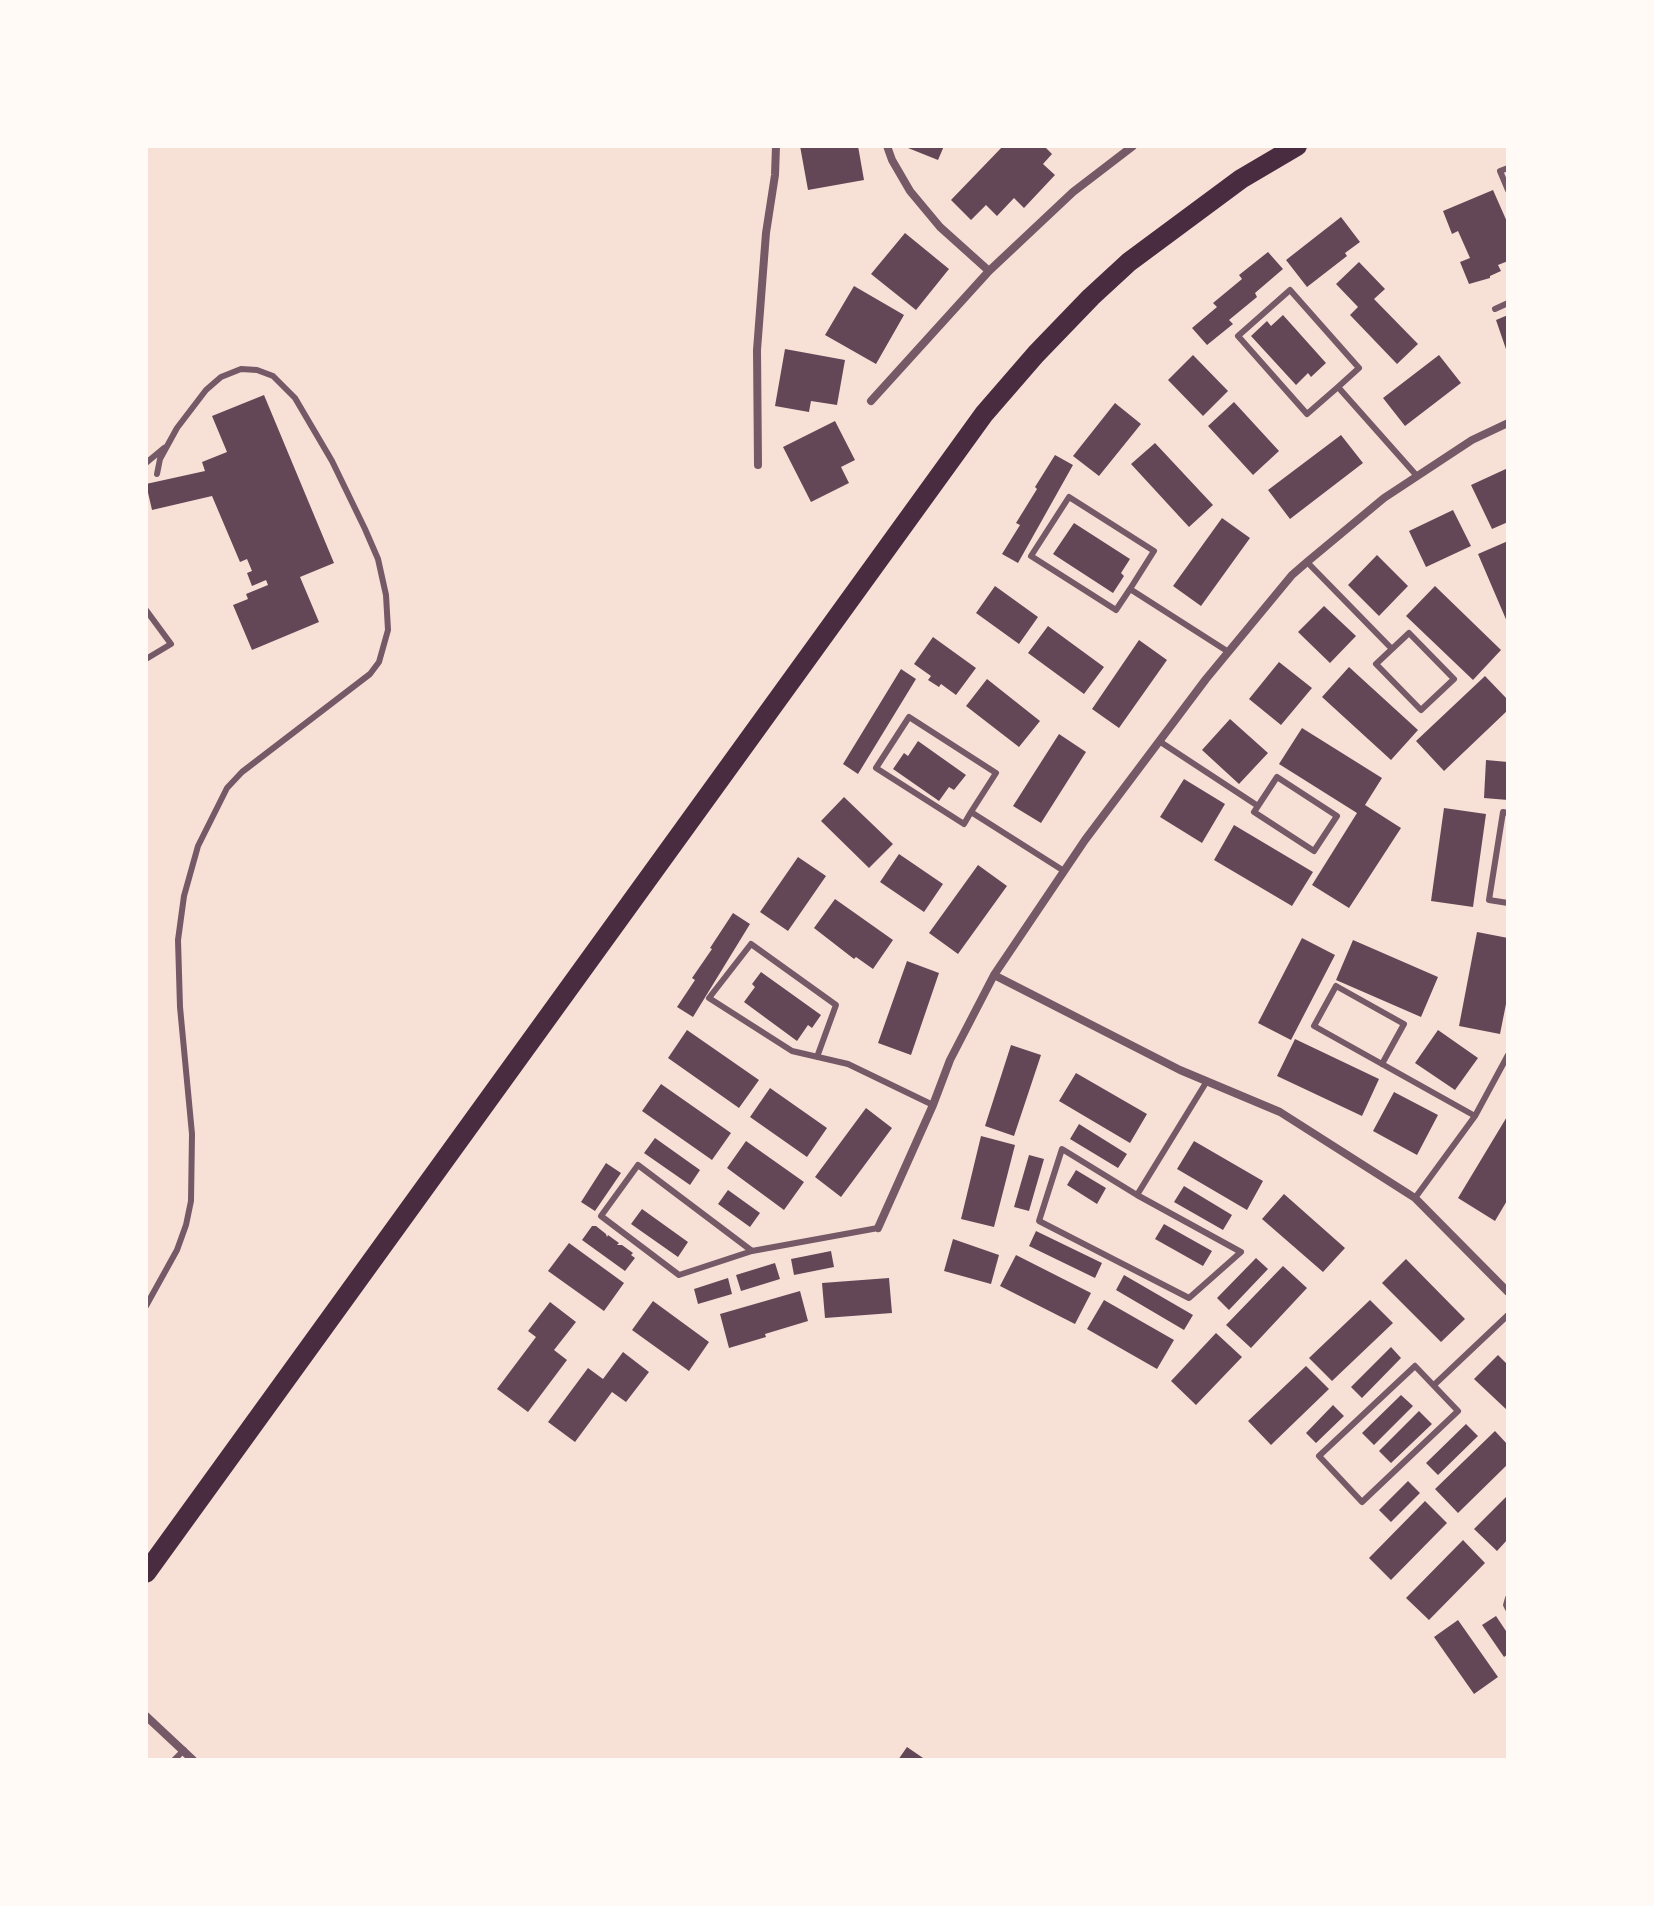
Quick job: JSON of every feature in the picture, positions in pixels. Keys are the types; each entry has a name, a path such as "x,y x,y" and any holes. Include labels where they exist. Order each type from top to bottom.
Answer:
{"main road":[{"path":"146,1573 984,414 1047,343 1129,262 1241,179 1297,146"}],"street":[{"path":"758,465 757,350 776,146"},
{"path":"887,146 892,160 920,203 940,227 989,271"},
{"path":"871,401 989,271 1073,192 1133,146"},
{"path":"878,1228 950,1060 994,975 1064,871 1227,651 1292,575 1384,498 1472,440 1508,423"},
{"path":"994,975 1207,1081 1280,1112 1415,1198 1508,1292"},
{"path":"146,1716 193,1760"}],"lane":[{"path":"1508,168 1500,171 1508,190"},
{"path":"1290,290 1359,368 1338,387 1307,414 1238,336 1290,290"},
{"path":"1495,309 1508,303"},
{"path":"146,463 166,445 206,390 221,377 250,369 280,380 295,398 332,461 374,549 386,595 388,630 379,662 370,674 261,756 235,780 211,817 198,846 184,896 178,940 180,1007 192,1134 191,1201 177,1250 146,1306"},
{"path":"1338,387 1417,476"},
{"path":"157,474 166,445"},
{"path":"1069,497 1154,551 1130,589 1116,610 1031,556 1069,497"},
{"path":"1307,562 1392,649"},
{"path":"1130,589 1227,651"},
{"path":"146,610 171,644 146,659"},
{"path":"1409,633 1454,679 1421,710 1376,664 1392,649 1409,633"},
{"path":"909,717 996,773 971,812 964,824 876,768 909,717"},
{"path":"1159,741 1258,806"},
{"path":"1277,777 1337,816 1314,851 1254,812 1258,806 1277,777"},
{"path":"971,812 1064,871"},
{"path":"1508,813 1503,812 1489,900 1508,903"},
{"path":"817,1057 836,1005 751,944 709,998 792,1051 817,1057 848,1064 933,1105"},
{"path":"1382,1064 1404,1024 1336,986 1314,1026 1475,1116"},
{"path":"1415,1198 1475,1116 1508,1055"},
{"path":"1137,1195 1207,1081"},
{"path":"1062,1149 1137,1195 1241,1252 1189,1298 1039,1221 1062,1149"},
{"path":"752,1251 638,1165 601,1216 679,1275 752,1251 878,1228"},
{"path":"1434,1385 1508,1315"},
{"path":"1415,1366 1434,1385 1458,1411 1362,1502 1319,1456 1415,1366"},
{"path":"1508,1598 1508,1609"},
{"path":"174,1760 184,1750"}],"building":[{"path":"800,146 858,146 864,180 808,190"},
{"path":"903,146 944,146 938,160"},
{"path":"1003,146 1044,146 1052,154 1043,164 1055,175 1024,208 1014,198 997,216 986,205 971,220 951,200"},
{"path":"1493,190 1508,224 1508,261 1498,265 1501,271 1490,278 1469,284 1460,262 1470,258 1458,231 1452,234 1443,211"},
{"path":"1341,217 1360,242 1307,287 1286,260"},
{"path":"905,233 949,269 916,310 871,274"},
{"path":"1268,252 1283,269 1255,293 1257,297 1229,320 1233,324 1207,345 1192,328 1217,307 1213,303 1242,279 1239,275"},
{"path":"1359,262 1385,289 1374,299 1418,344 1397,364 1350,315 1358,307 1336,284"},
{"path":"854,286 904,315 876,364 825,335"},
{"path":"1283,315 1326,363 1311,377 1308,373 1296,385 1251,336 1267,321 1271,326"},
{"path":"1508,315 1508,355 1496,320"},
{"path":"785,349 845,360 837,405 811,401 809,412 775,406"},
{"path":"1193,355 1228,391 1203,416 1168,380"},
{"path":"1439,355 1461,383 1405,426 1383,398"},
{"path":"264,395 334,563 300,577 319,622 252,650 233,605 248,599 246,594 268,585 266,580 252,586 247,573 252,571 247,559 240,562 212,496 152,510 146,484 205,471 202,462 227,452 212,416"},
{"path":"1234,402 1279,451 1253,475 1208,426"},
{"path":"1115,403 1141,424 1099,476 1073,456"},
{"path":"835,421 855,460 841,467 849,483 811,502 783,447"},
{"path":"1341,435 1363,463 1290,519 1268,490"},
{"path":"1155,443 1213,505 1189,527 1131,464"},
{"path":"1055,455 1073,465 1018,563 1002,554 1020,525 1016,523 1037,489 1035,487"},
{"path":"1508,468 1508,522 1492,529 1471,485"},
{"path":"1453,510 1471,546 1426,567 1409,531"},
{"path":"1222,518 1250,538 1201,606 1173,586"},
{"path":"1074,523 1130,559 1113,593 1053,554"},
{"path":"1508,541 1508,624 1478,554"},
{"path":"1377,555 1408,586 1379,616 1348,585"},
{"path":"995,586 1038,617 1019,644 976,613"},
{"path":"1435,586 1501,650 1473,680 1406,616"},
{"path":"1324,606 1356,636 1330,663 1298,632"},
{"path":"1048,626 1104,667 1084,694 1028,653"},
{"path":"933,637 976,668 956,695 941,684 939,687 928,680 931,676 914,664"},
{"path":"1139,640 1167,660 1119,728 1092,709"},
{"path":"1279,662 1312,688 1281,725 1249,699"},
{"path":"1349,667 1418,730 1391,760 1322,697"},
{"path":"901,669 916,679 858,774 843,764"},
{"path":"1485,676 1508,700 1508,710 1444,771 1416,741"},
{"path":"987,679 1040,721 1019,747 966,706"},
{"path":"1230,719 1268,753 1239,784 1202,750"},
{"path":"1302,728 1382,778 1365,805 1401,828 1349,908 1312,885 1357,813 1279,764"},
{"path":"1059,734 1086,752 1041,823 1013,806"},
{"path":"918,741 966,775 954,790 949,787 939,801 893,769 904,753 908,756"},
{"path":"1486,760 1508,762 1508,800 1484,798"},
{"path":"1184,779 1225,804 1202,843 1160,817"},
{"path":"844,797 893,844 869,868 821,821"},
{"path":"1444,808 1486,814 1473,907 1431,901"},
{"path":"1234,825 1313,872 1292,906 1214,860"},
{"path":"899,854 943,884 924,912 880,882"},
{"path":"798,857 826,876 788,931 760,912"},
{"path":"978,865 1007,886 958,954 929,933"},
{"path":"835,899 893,940 873,969 856,957 854,959 814,928"},
{"path":"733,913 750,924 693,1017 677,1007"},
{"path":"1477,932 1508,938 1508,994 1500,1034 1459,1026"},
{"path":"1302,938 1335,955 1291,1040 1258,1023"},
{"path":"1353,940 1438,977 1421,1017 1336,980"},
{"path":"907,961 939,973 911,1055 878,1043"},
{"path":"761,972 821,1015 812,1028 808,1025 797,1041 744,1002"},
{"path":"687,1030 759,1080 739,1108 668,1058"},
{"path":"1438,1030 1478,1058 1455,1090 1415,1063"},
{"path":"1295,1039 1379,1079 1362,1116 1277,1076"},
{"path":"1011,1045 1041,1055 1014,1136 985,1126"},
{"path":"1076,1073 1147,1114 1130,1143 1059,1101"},
{"path":"661,1084 731,1133 712,1160 642,1111"},
{"path":"770,1088 827,1128 807,1157 750,1117"},
{"path":"1394,1092 1438,1115 1417,1155 1373,1131"},
{"path":"866,1108 892,1128 841,1197 815,1177"},
{"path":"1508,1115 1508,1199 1495,1221 1458,1198"},
{"path":"1079,1124 1127,1154 1118,1168 1070,1139"},
{"path":"981,1136 1015,1145 994,1227 961,1219"},
{"path":"655,1138 700,1170 690,1185 644,1153"},
{"path":"746,1141 804,1182 784,1210 727,1168"},
{"path":"1194,1141 1263,1181 1247,1210 1177,1169"},
{"path":"1029,1155 1044,1159 1029,1211 1014,1207"},
{"path":"606,1163 621,1173 595,1211 581,1202"},
{"path":"1076,1170 1106,1188 1097,1204 1067,1185"},
{"path":"1184,1186 1232,1215 1223,1230 1174,1202"},
{"path":"728,1190 760,1213 750,1227 718,1204"},
{"path":"1284,1194 1345,1248 1323,1272 1262,1219"},
{"path":"642,1209 688,1242 678,1257 631,1224"},
{"path":"1164,1224 1212,1251 1203,1266 1155,1239"},
{"path":"592,1226 633,1253 631,1255 635,1258 625,1271 582,1240"},
{"path":"1036,1231 1102,1263 1095,1278 1029,1246"},
{"path":"953,1239 999,1255 991,1284 944,1271"},
{"path":"569,1243 624,1283 604,1311 548,1271"},
{"path":"831,1251 834,1267 794,1275 791,1259"},
{"path":"1016,1255 1091,1293 1075,1324 1000,1286"},
{"path":"1256,1258 1268,1269 1229,1310 1217,1298"},
{"path":"1406,1259 1465,1319 1441,1342 1382,1283"},
{"path":"775,1263 780,1279 741,1291 736,1275"},
{"path":"1283,1266 1307,1288 1251,1348 1226,1325"},
{"path":"1124,1275 1193,1315 1184,1330 1116,1290"},
{"path":"728,1278 732,1294 698,1304 694,1289"},
{"path":"889,1278 892,1313 825,1318 822,1283"},
{"path":"800,1291 808,1321 729,1348 720,1314"},
{"path":"1104,1300 1174,1340 1157,1369 1087,1329"},
{"path":"1370,1300 1393,1323 1332,1381 1309,1358"},
{"path":"653,1301 709,1342 689,1371 632,1330"},
{"path":"550,1302 576,1322 554,1350 567,1360 528,1412 497,1389 536,1337 528,1331"},
{"path":"1216,1333 1242,1357 1196,1405 1171,1381"},
{"path":"1391,1347 1401,1358 1362,1398 1351,1387"},
{"path":"623,1352 649,1372 626,1402 612,1392 575,1442 548,1422 588,1368 603,1379"},
{"path":"1498,1355 1508,1365 1508,1411 1474,1379"},
{"path":"1306,1366 1329,1389 1271,1445 1248,1421"},
{"path":"1401,1395 1413,1406 1374,1445 1362,1433"},
{"path":"1333,1405 1344,1416 1316,1443 1306,1433"},
{"path":"1419,1411 1432,1424 1391,1463 1379,1451"},
{"path":"1466,1424 1478,1436 1438,1475 1426,1463"},
{"path":"1495,1431 1508,1445 1508,1464 1458,1513 1435,1489"},
{"path":"1408,1481 1420,1493 1391,1522 1379,1510"},
{"path":"1508,1495 1508,1539 1497,1551 1474,1529"},
{"path":"1425,1501 1447,1523 1391,1580 1369,1558"},
{"path":"1463,1540 1485,1563 1429,1620 1406,1598"},
{"path":"1496,1616 1508,1634 1508,1654 1504,1657 1482,1625"},
{"path":"1458,1620 1498,1677 1474,1694 1434,1637"},
{"path":"907,1747 926,1760 898,1760"}]}
